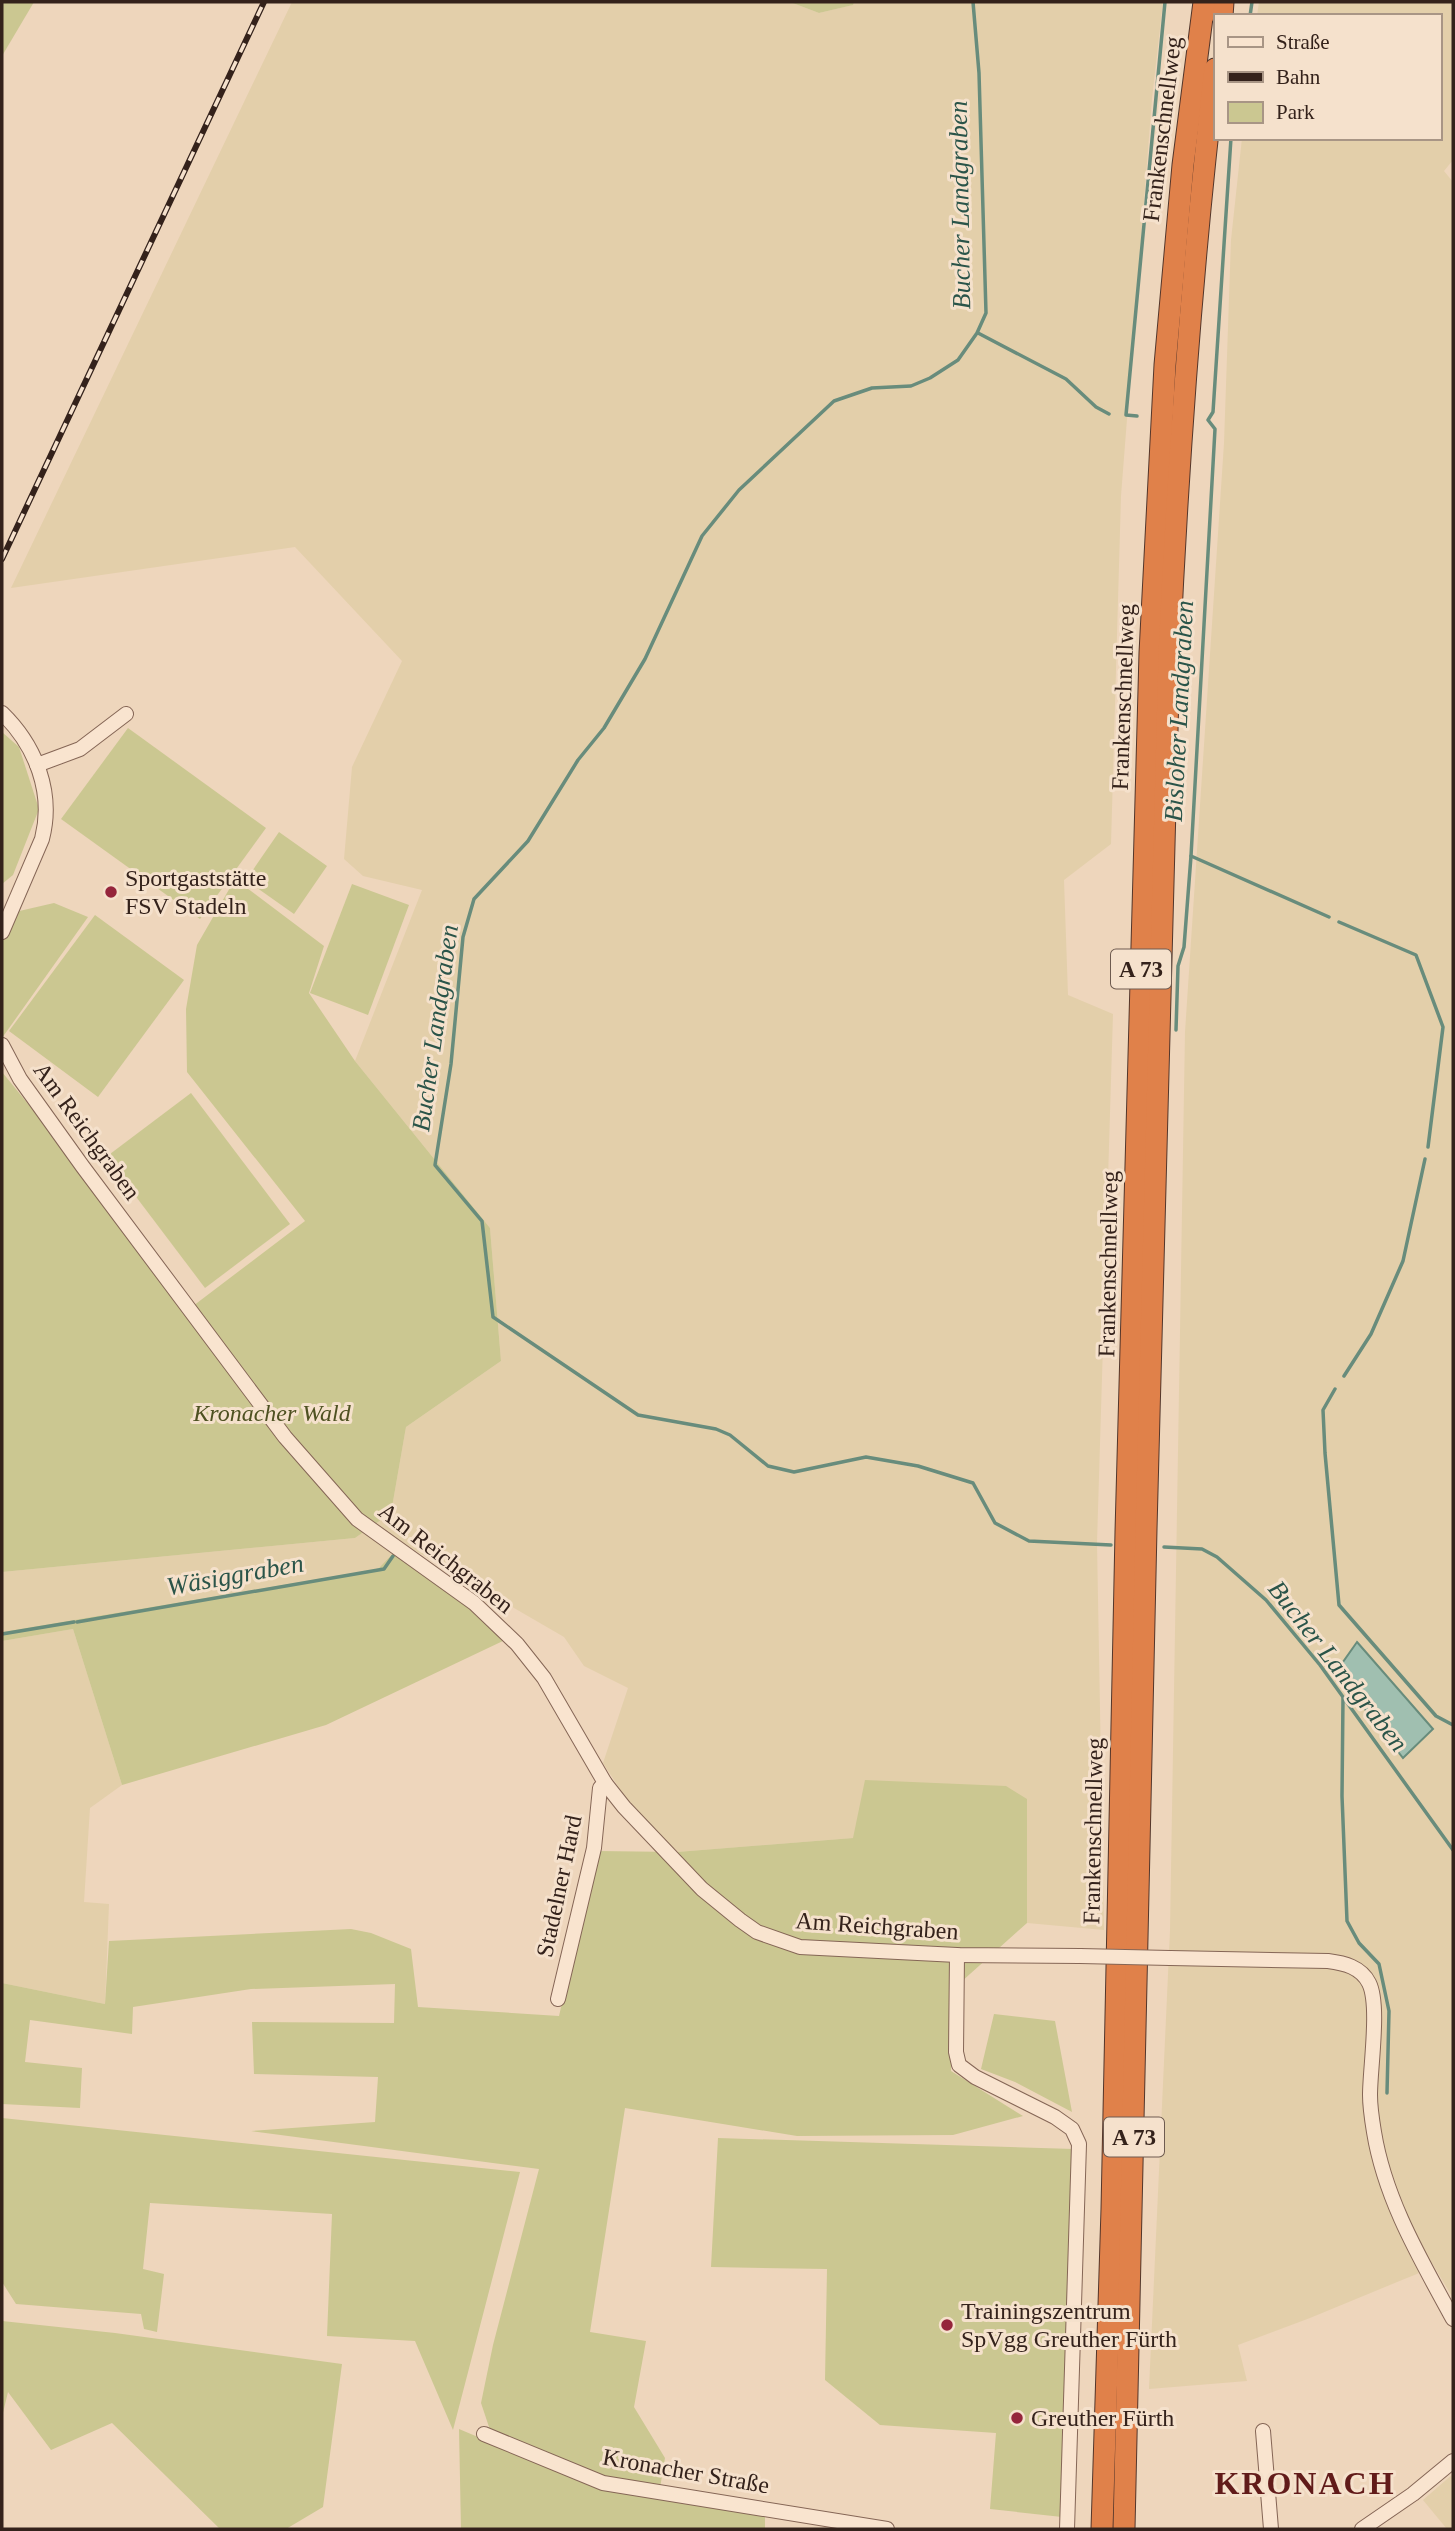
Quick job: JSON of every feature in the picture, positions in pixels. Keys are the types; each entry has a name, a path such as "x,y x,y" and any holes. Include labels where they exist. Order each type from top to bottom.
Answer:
{"highway":[{"name":"Frankenschnellweg","path":"1102,2529 1113,2195 1125,1546 1150,639 1166,352 1183,165 1204,2"},
{"name":"Frankenschnellweg","path":"1124,2529 1145,1542 1169,655 1175,519 1186,371 1214,78"}],"street":[{"path":"2,713 14,725 37,765 46,799 46,825 29,875 2,932"},
{"path":"37,765 80,749 126,714"},
{"name":"Am Reichgraben","path":"2,1045 20,1079 83,1167 285,1437 357,1519 474,1603 517,1644 544,1678 605,1783 624,1807 702,1888 757,1932 800,1947 957,1955 1328,1961 1357,1969 1369,1982 1374,2002 1370,2097 1374,2133 1386,2185 1413,2246 1453,2319"},
{"name":"Stadelner Hard","path":"558,2000 594,1848 600,1788 605,1783"},
{"path":"957,1955 958,2065 975,2077 1072,2129 1079,2144 1067,2529"},
{"path":"1263,2431 1270,2529"},
{"name":"Kronacher Straße","path":"484,2434 603,2483 887,2529"},
{"path":"1362,2529 1413,2494 1453,2461"}],"shaded area":[{"path":"292,2 790,2 819,13 852,5 854,2 1163,2 1152,99 1121,496 1111,844 1064,880 1068,995 1113,1014 1097,1543 1104,1930 1027,1923 1027,1800 853,1838 677,1852 634,1811 603,1763 628,1688 584,1666 564,1637 402,1543 378,1569 2,1632 2,1572 355,1538 391,1513 406,1427 501,1361 490,1228 355,1061 422,890 363,876 344,859 352,767 402,661 295,547 11,588"},
{"path":"1259,2 1453,2 1453,160 1444,171 1453,182 1453,2298 1432,2263 1417,2274 1238,2345 1247,2381 1149,2389 1170,1931 1185,1032 1224,443 1231,240 1242,140 1441,140 1441,14 1257,14"},
{"path":"73,1629 122,1785 90,1808 84,1902 109,1904 105,2004 2,1983 2,1641"},
{"path":"1357,1642 1433,1729 1403,1758 1339,1676 1343,1662"},
{"path":"1453,2474 1453,2529 1447,2529 1423,2500"}],"green space":[{"path":"2,2 34,2 2,56"},
{"path":"790,2 854,2 853,5 819,13"},
{"path":"128,728 266,828 200,919 61,819"},
{"path":"2,732 19,747 39,809 13,875 2,884"},
{"path":"279,832 327,866 294,914 246,880"},
{"name":"Kronacher Wald","path":"235,879 324,946 309,993 355,1061 490,1228 501,1361 406,1427 391,1513 355,1538 2,1572 2,1072 193,1306 305,1221 187,1072 186,1009 197,945"},
{"path":"352,884 409,905 368,1015 310,993"},
{"path":"54,903 88,917 2,1038 2,915"},
{"path":"95,915 184,980 98,1097 9,1031"},
{"path":"191,1093 290,1224 205,1288 106,1157"},
{"path":"395,1551 454,1594 505,1640 326,1725 122,1785 73,1629 2,1641 2,1632 378,1569"},
{"path":"865,1780 1006,1786 1027,1799 1027,1923 951,1991 951,2071 1023,2116 953,2135 797,2136 625,2108 590,2332 646,2341 634,2407 665,2458 660,2488 604,2478 490,2430 481,2403 493,2345 539,2169 251,2131 375,2122 378,2077 254,2074 252,2022 394,2023 395,1984 251,1989 133,2007 132,2034 30,2020 25,2062 82,2068 80,2108 2,2104 2,1983 105,2004 109,1941 351,1929 371,1933 411,1949 418,2007 559,2016 597,1851 677,1852 853,1838"},
{"path":"994,2014 1055,2021 1072,2112 1015,2082 981,2069"},
{"path":"2,2118 520,2172 453,2430 415,2341 327,2336 332,2214 150,2203 143,2269 164,2274 157,2332 144,2329 141,2314 16,2304 2,2282"},
{"name":"Trainingszentrum SpVgg Greuther Fürth","path":"718,2138 1074,2149 1062,2517 990,2509 996,2433 880,2425 825,2380 827,2269 711,2267"},
{"path":"2,2321 115,2333 342,2364 323,2507 286,2529 220,2529 112,2423 51,2450 8,2392 2,2417"},
{"path":"459,2429 599,2488 765,2516 765,2529 461,2529"}],"waterway":[{"name":"Bucher Landgraben","path":"973,2 979,73 986,313 977,333 958,360 930,378 911,386 872,388 834,401 739,490 702,536 645,659 604,728 578,760 528,841 474,899 463,937 451,1064 435,1165 482,1221 493,1317 638,1415 716,1429 730,1435 768,1466 794,1472 866,1457 918,1466 973,1483 995,1523 1029,1541 1111,1545"},
{"path":"1137,416 1126,415 1165,2"},
{"path":"1250,14 1252,2"},
{"name":"Bisloher Landgraben","path":"1231,140 1213,412 1208,420 1215,429 1191,856 1329,917"},
{"name":"Bisloher Landgraben","path":"978,333 1066,379 1096,407 1109,414"},
{"path":"1176,1030 1178,966 1184,947 1191,856"},
{"name":"Bisloher Landgraben","path":"1339,922 1416,955 1443,1027 1428,1147"},
{"name":"Bisloher Landgraben","path":"1344,1376 1371,1334 1403,1261 1425,1159"},
{"name":"Bisloher Landgraben","path":"1335,1389 1323,1410 1339,1605 1436,1716 1453,1725"},
{"name":"Bucher Landgraben","path":"1164,1547 1202,1549 1217,1557 1266,1600 1320,1665 1453,1850"},
{"name":"Wäsiggraben","path":"77,1622 384,1569 393,1556"},
{"name":"Wäsiggraben","path":"2,1634 74,1622"},
{"path":"1343,1698 1342,1796 1347,1921 1359,1943 1379,1964 1389,2011 1387,2093"}],"railway":[{"path":"2,559 264,2"}],"place":[{"name":"Sportgaststätte FSV Stadeln","path":"111,892"},
{"name":"Trainingszentrum SpVgg Greuther Fürth","path":"947,2325"},
{"name":"Greuther Fürth","path":"1017,2418"}],"district":[{"name":"KRONACH","path":"1305,2483"}]}
